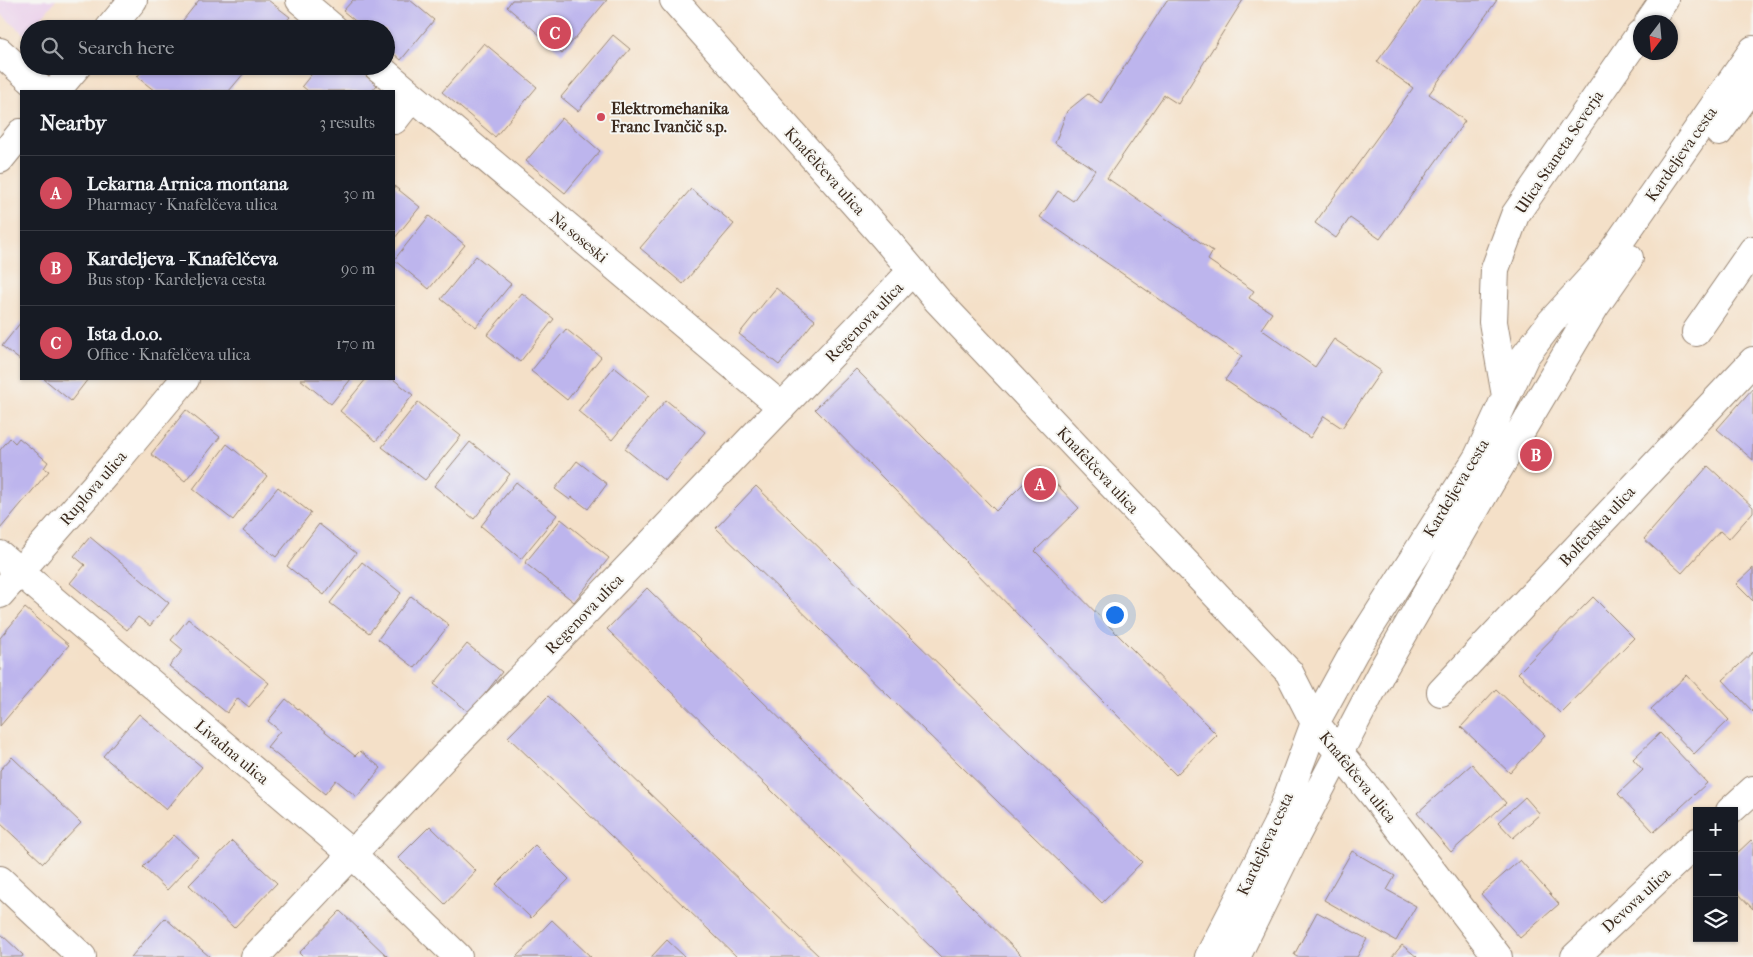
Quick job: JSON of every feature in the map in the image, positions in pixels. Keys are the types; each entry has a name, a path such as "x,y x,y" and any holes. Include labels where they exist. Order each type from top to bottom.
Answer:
{"street":[{"path":"116,20 133,0"},
{"path":"300,0 323,20"},
{"name":"Knafelčeva ulica","path":"674,0 938,301 1290,672 1315,723 1498,957"},
{"path":"1653,15 1664,0"},
{"name":"Ulica Staneta Severja","path":"1506,396 1492,322 1495,269 1515,215 1633,44"},
{"name":"Kardeljeva cesta","path":"1209,957 1277,825 1315,723 1354,652 1478,457 1526,356 1551,322 1604,264 1753,50"},
{"path":"0,52 20,70"},
{"path":"25,75 42,90"},
{"path":"57,90 69,75"},
{"name":"Na soseski","path":"388,75 782,407"},
{"name":"Kardeljeva cesta","path":"1236,957 1296,835 1388,661 1496,473 1594,308 1753,84"},
{"path":"395,119 412,96"},
{"path":"0,159 20,134"},
{"path":"1696,332 1753,250"},
{"name":"Regenova ulica","path":"255,957 457,743 585,613 912,271"},
{"name":"Bolfenška ulica","path":"1441,692 1753,361"},
{"name":"Ruplova ulica","path":"0,594 10,564 115,463 183,380"},
{"name":"Livadna ulica","path":"10,564 352,855 458,957"},
{"path":"1734,807 1753,790"},
{"name":"Devova ulica","path":"1575,957 1693,846"},
{"path":"0,880 82,957"}],"shaded area":[{"path":"0,0 56,0 39,20 20,20 20,31 0,13"}],"building":[{"path":"199,0 268,0 290,17 288,20 183,20"},
{"path":"353,0 410,0 434,20 401,60 395,55 395,20 354,20 343,11"},
{"path":"512,0 607,0 562,54 507,7"},
{"path":"1167,0 1243,0 1178,104 1164,95 1107,178 1213,251 1208,260 1254,291 1249,298 1272,313 1261,329 1315,367 1334,339 1381,371 1342,428 1324,416 1310,438 1225,380 1242,356 1040,217 1058,191 1073,201 1095,170 1055,143 1067,111 1088,94 1101,103"},
{"path":"1422,0 1497,0 1429,94 1465,121 1380,239 1350,218 1336,238 1315,223 1413,88 1377,62"},
{"path":"613,35 630,49 578,111 561,97"},
{"path":"484,43 537,87 495,137 442,92"},
{"path":"139,75 242,75 230,90 154,90 137,77"},
{"path":"311,75 365,75 377,85 373,90 307,90 302,86"},
{"path":"562,118 600,151 565,193 526,161"},
{"path":"395,187 420,207 395,238"},
{"path":"691,189 734,224 683,284 640,248"},
{"path":"429,216 465,245 429,289 395,261"},
{"path":"476,256 511,284 476,327 441,299"},
{"path":"776,288 815,320 779,365 739,334"},
{"path":"522,293 554,319 520,362 487,335"},
{"path":"20,323 20,360 2,346"},
{"path":"566,329 601,357 567,400 531,371"},
{"path":"614,367 649,395 612,440 578,411"},
{"path":"856,369 996,511 1040,467 1079,508 1035,551 1217,735 1176,775 815,409"},
{"path":"45,380 87,380 71,401"},
{"path":"301,380 350,380 331,404"},
{"path":"365,380 394,380 413,395 376,441 340,411"},
{"path":"1753,388 1753,460 1717,429"},
{"path":"666,400 705,432 665,481 625,449"},
{"path":"418,402 461,436 425,480 382,447"},
{"path":"186,410 220,437 185,481 151,454"},
{"path":"10,438 15,443 19,438 48,462 44,468 49,471 0,529 0,450"},
{"path":"470,442 510,474 474,519 434,486"},
{"path":"227,444 267,476 233,520 193,489"},
{"path":"577,461 607,484 588,509 572,497 570,500 555,489"},
{"path":"1708,466 1753,507 1753,512 1729,539 1720,531 1682,573 1644,539"},
{"path":"516,482 557,515 521,559 481,526"},
{"path":"756,486 1142,862 1102,903 716,528"},
{"path":"278,487 311,513 276,557 243,531"},
{"path":"561,519 609,558 574,602 525,563"},
{"path":"319,524 356,553 324,595 287,566"},
{"path":"90,537 169,603 150,626 138,617 127,630 70,583 85,565 74,556"},
{"path":"362,562 401,593 369,633 330,603"},
{"path":"1753,568 1753,601 1736,584"},
{"path":"647,588 1023,957 941,957 607,629"},
{"path":"411,596 449,625 415,668 378,639"},
{"path":"1593,597 1634,638 1560,713 1518,673"},
{"path":"25,608 69,645 0,726 0,638"},
{"path":"188,619 269,683 249,707 238,698 227,713 169,666 183,650 171,640"},
{"path":"467,644 502,672 470,713 434,684"},
{"path":"1753,652 1753,712 1723,680"},
{"path":"1687,675 1729,720 1694,754 1651,709"},
{"path":"1496,689 1545,735 1510,773 1461,727"},
{"path":"548,696 820,957 737,957 508,737"},
{"path":"286,699 355,756 360,751 381,768 357,797 336,780 325,794 267,747 280,731 268,721"},
{"path":"139,714 202,767 166,810 103,756"},
{"path":"1660,733 1707,783 1654,832 1618,794 1643,770 1633,759"},
{"path":"12,757 81,823 43,863 0,823 0,770"},
{"path":"1472,764 1506,803 1451,852 1417,813"},
{"path":"1525,797 1540,814 1513,838 1498,822"},
{"path":"430,826 476,871 445,904 398,858"},
{"path":"174,835 198,857 167,890 143,867"},
{"path":"1751,840 1753,842 1753,909 1738,893 1738,852"},
{"path":"232,841 277,883 234,928 189,885"},
{"path":"535,845 569,879 531,918 496,884"},
{"path":"1352,851 1395,876 1387,890 1416,906 1396,941 1324,900"},
{"path":"1520,860 1559,904 1520,938 1481,894"},
{"path":"340,911 388,957 303,957 299,953"},
{"path":"1317,912 1367,939 1357,957 1297,957 1294,955"},
{"path":"165,918 210,957 131,957"},
{"path":"552,920 591,957 516,957"},
{"path":"0,933 23,955 22,957 0,957"},
{"path":"667,940 685,957 651,957"},
{"path":"1402,945 1417,957 1392,957"}],"place":[{"name":"Ista d.o.o.","path":"555,33"},
{"name":"Elektromehanika Franc Ivančič s.p.","path":"601,117"},
{"name":"Kardeljeva - Knafelčeva","path":"1536,455"},
{"name":"Lekarna Arnica montana","path":"1040,484"}]}
